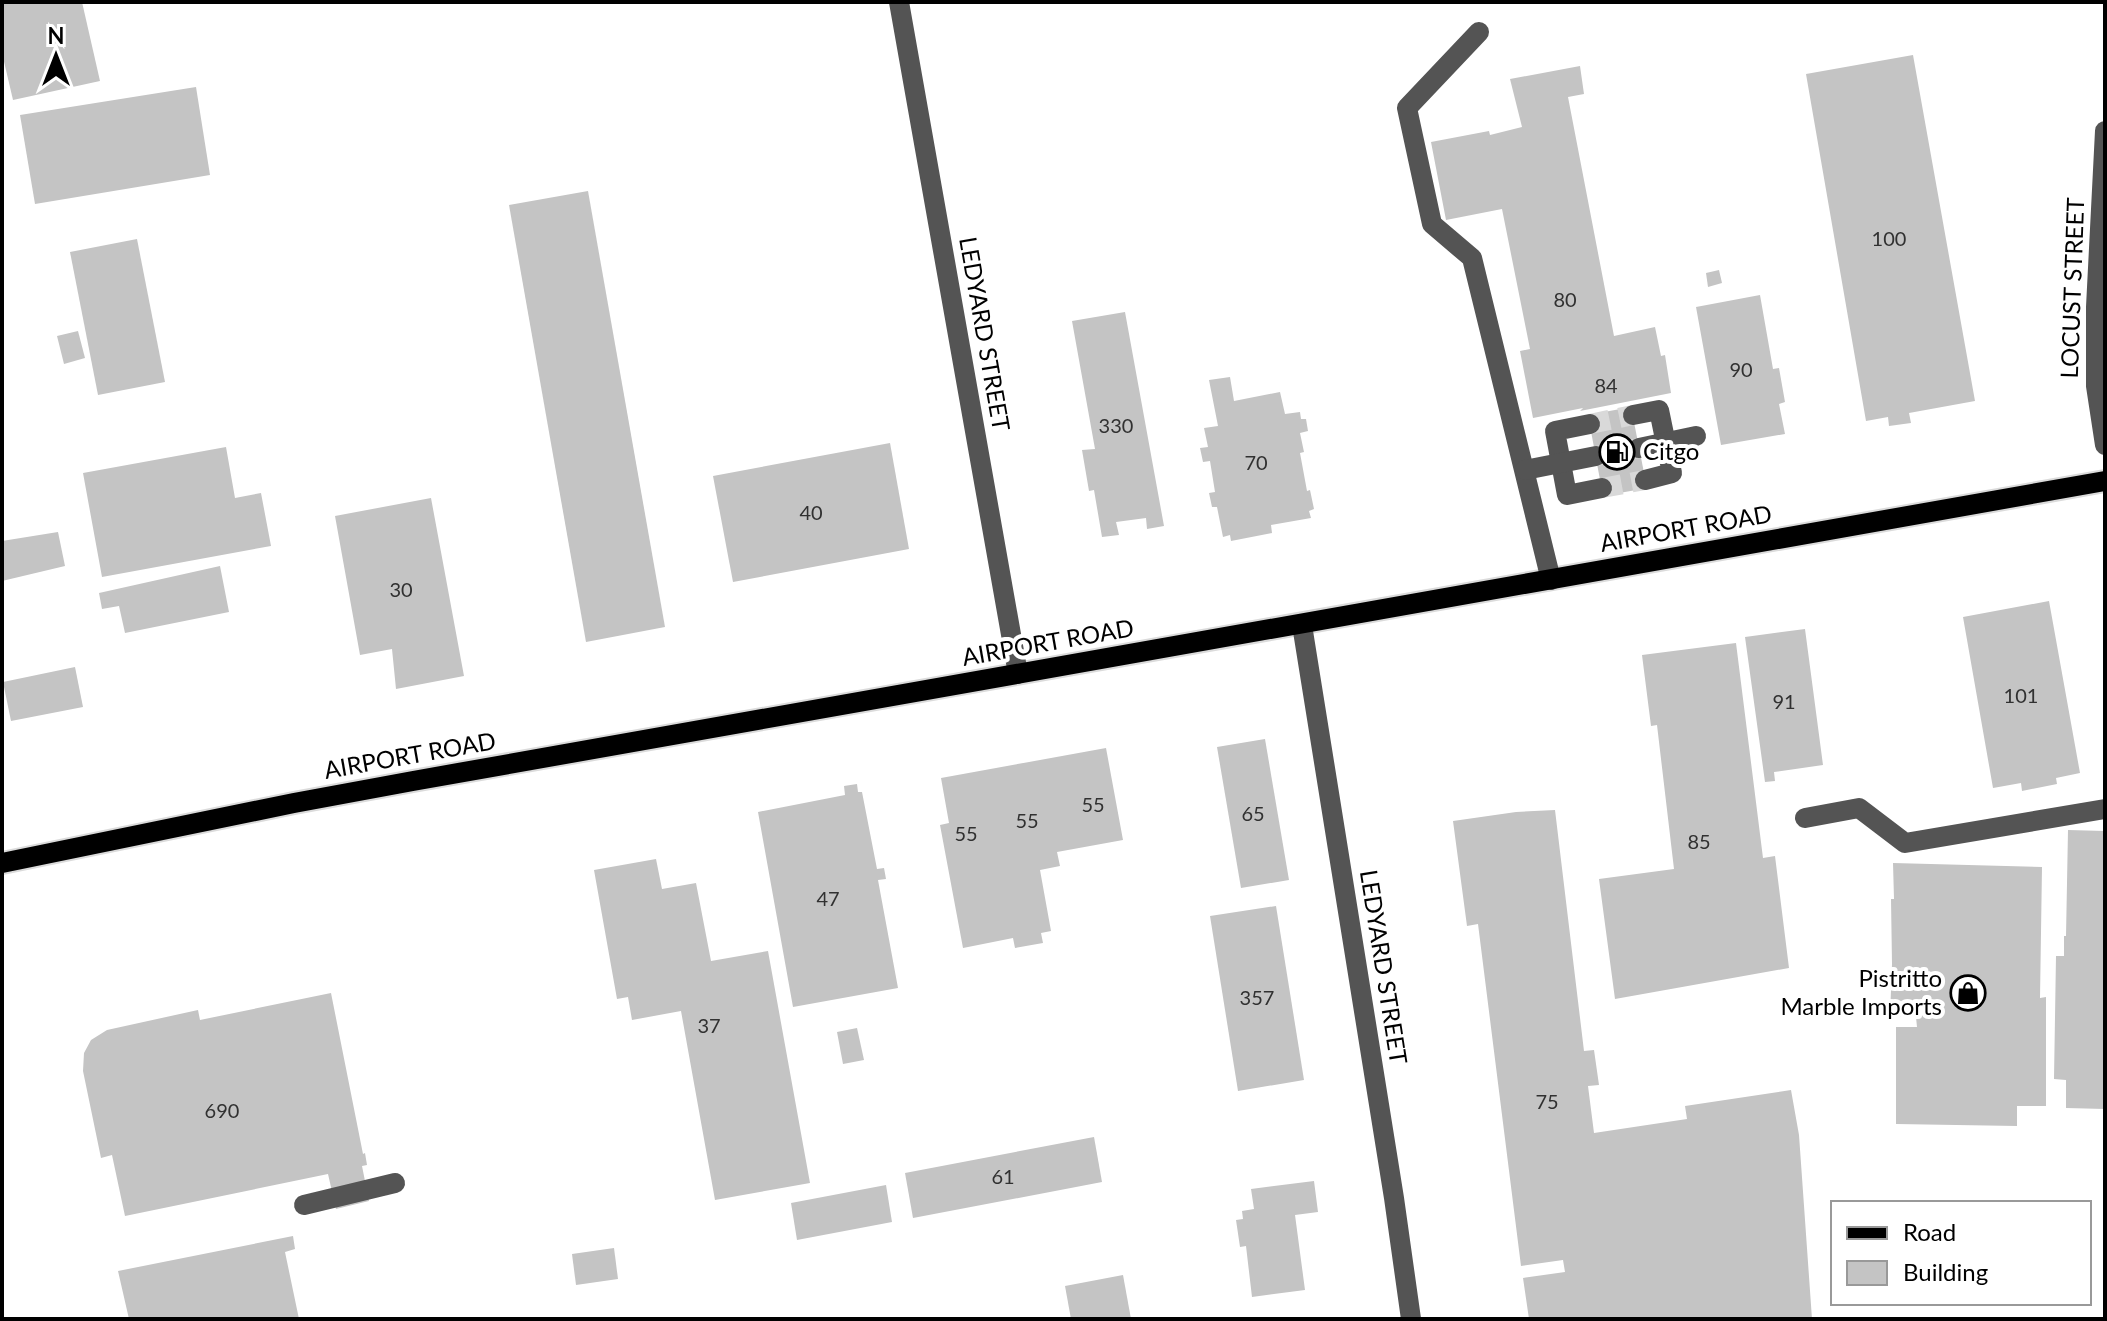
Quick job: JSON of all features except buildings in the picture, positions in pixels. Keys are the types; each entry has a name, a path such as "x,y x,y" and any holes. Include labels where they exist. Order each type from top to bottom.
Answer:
{"main road":[{"name":"AIRPORT ROAD","path":"2,863 294,803 2105,481"}],"street":[{"name":"LEDYARD STREET","path":"899,2 1018,674"},
{"path":"1479,32 1407,108 1432,224 1472,258 1551,580"},
{"name":"LOCUST STREET","path":"2105,131 2096,307 2096,386 2105,445"},
{"path":"1633,415 1659,410 1672,473 1645,480"},
{"path":"1590,424 1555,431 1567,495 1602,488"},
{"path":"1639,448 1696,436"},
{"path":"1525,470 1596,456"},
{"name":"LEDYARD STREET","path":"1302,625 1411,1319"},
{"path":"1805,818 1859,808 1905,843 2105,809"},
{"path":"304,1205 395,1183"}],"tunnel":[{"path":"1590,424 1633,415"},
{"path":"1596,456 1639,448"},
{"path":"1602,488 1645,480"}],"place":[{"name":"Citgo","path":"1617,452"},
{"name":"Pistritto Marble Imports","path":"1968,993"}]}
